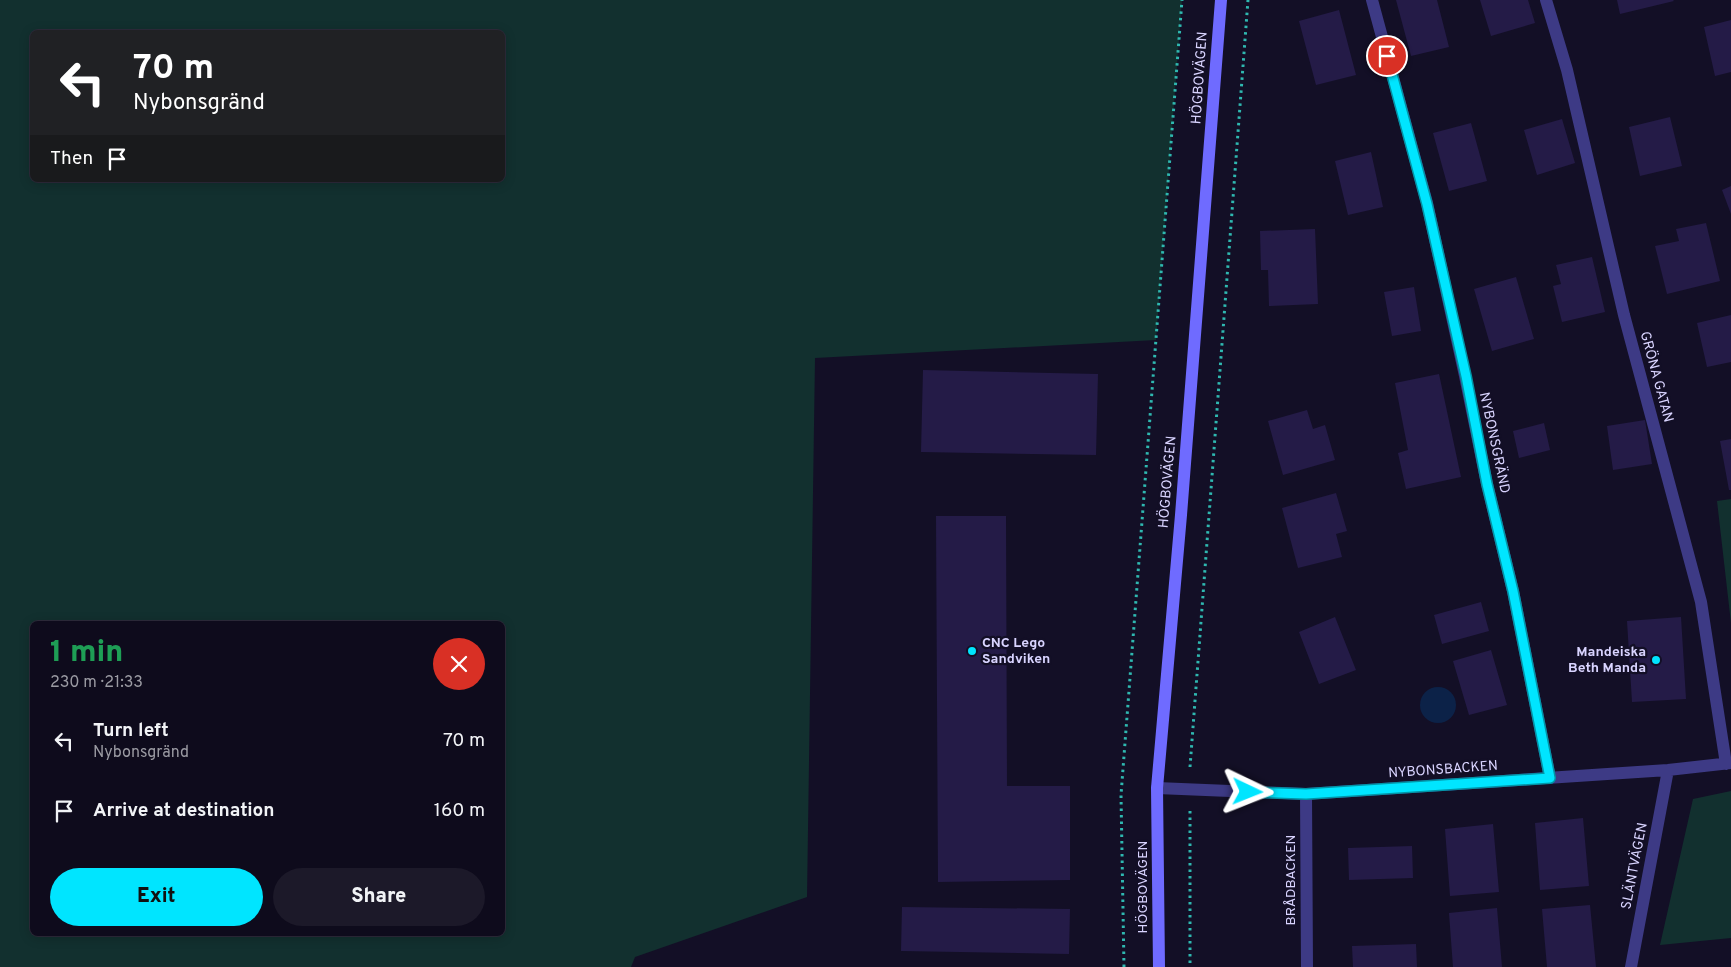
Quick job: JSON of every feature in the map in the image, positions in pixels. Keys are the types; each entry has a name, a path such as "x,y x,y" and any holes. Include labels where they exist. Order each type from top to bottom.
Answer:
{"main road":[{"name":"HÖGBOVÄGEN","path":"1159,967 1157,788 1181,514 1221,0"}],"street":[{"name":"NYBONSGRÄND","path":"1372,0 1427,204 1466,376 1487,484 1513,591 1550,778"},
{"name":"GRÖNA GATAN","path":"1546,0 1567,70 1624,315 1701,602 1729,764"},
{"name":"NYBONSBACKEN","path":"1157,788 1306,794 1668,770 1729,764"},
{"name":"SLÄNTVÄGEN","path":"1631,967 1668,770"},
{"name":"BRÅDBACKEN","path":"1306,794 1307,967"}],"path":[{"path":"1124,967 1121,795 1182,0"},
{"path":"1190,967 1190,753 1248,0"}],"green space":[{"path":"0,0 1182,0 1156,340 815,358 807,897 635,957 631,967 0,967"},
{"path":"1731,499 1731,623 1717,501"},
{"path":"1731,791 1731,938 1660,945 1693,799"}],"water":[{"path":"1438,687 1450,693 1456,705 1450,717 1438,723 1426,717 1420,705 1426,693"}],"building":[{"path":"1396,0 1437,0 1449,47 1411,56"},
{"path":"1480,0 1528,0 1535,23 1491,36"},
{"path":"1617,0 1673,0 1674,1 1620,14"},
{"path":"1339,10 1356,75 1316,85 1299,21"},
{"path":"1731,20 1731,72 1715,76 1704,27"},
{"path":"1670,117 1682,166 1640,176 1629,127"},
{"path":"1562,119 1575,163 1537,175 1524,130"},
{"path":"1471,123 1487,181 1449,191 1433,133"},
{"path":"1371,152 1383,207 1348,215 1335,161"},
{"path":"1731,186 1731,214 1722,190"},
{"path":"1706,223 1720,281 1667,294 1655,246 1679,241 1676,229"},
{"path":"1315,229 1318,304 1269,306 1268,270 1261,270 1260,231"},
{"path":"1592,257 1605,312 1562,322 1553,286 1561,284 1556,265"},
{"path":"1516,277 1534,339 1492,351 1474,289"},
{"path":"1414,287 1421,331 1392,336 1384,292"},
{"path":"1731,315 1731,362 1707,367 1697,323"},
{"path":"923,370 1098,374 1096,455 921,452"},
{"path":"1439,374 1461,477 1406,489 1398,453 1408,450 1395,383"},
{"path":"1307,410 1313,429 1325,425 1335,460 1283,475 1268,421"},
{"path":"1645,420 1652,464 1613,470 1607,426"},
{"path":"1544,423 1550,450 1519,458 1513,431"},
{"path":"1731,439 1731,490 1729,490 1720,441"},
{"path":"1336,493 1347,531 1336,534 1342,557 1298,568 1282,508"},
{"name":"CNC Lego Sandviken","path":"936,516 1006,516 1007,786 1070,786 1070,880 938,882"},
{"path":"1481,602 1489,631 1442,644 1434,615"},
{"path":"1335,617 1356,670 1319,684 1299,632"},
{"name":"Mandeiska Beth Manda","path":"1681,617 1686,699 1632,702 1627,621"},
{"path":"1491,650 1507,705 1469,715 1453,661"},
{"path":"1583,818 1589,886 1540,890 1535,823"},
{"path":"1493,824 1499,892 1450,896 1445,829"},
{"path":"1412,846 1413,878 1349,880 1348,848"},
{"path":"1590,905 1596,967 1547,967 1542,909"},
{"path":"902,907 1070,909 1069,954 901,951"},
{"path":"1497,908 1502,967 1453,967 1449,913"},
{"path":"1416,944 1417,967 1353,967 1352,946"}],"place":[{"name":"CNC Lego Sandviken","path":"972,651"},
{"name":"Mandeiska Beth Manda","path":"1656,660"}],"route":[{"path":"1248,792 1306,794 1550,778 1513,591 1487,484 1466,376 1427,204 1387,56"}]}
